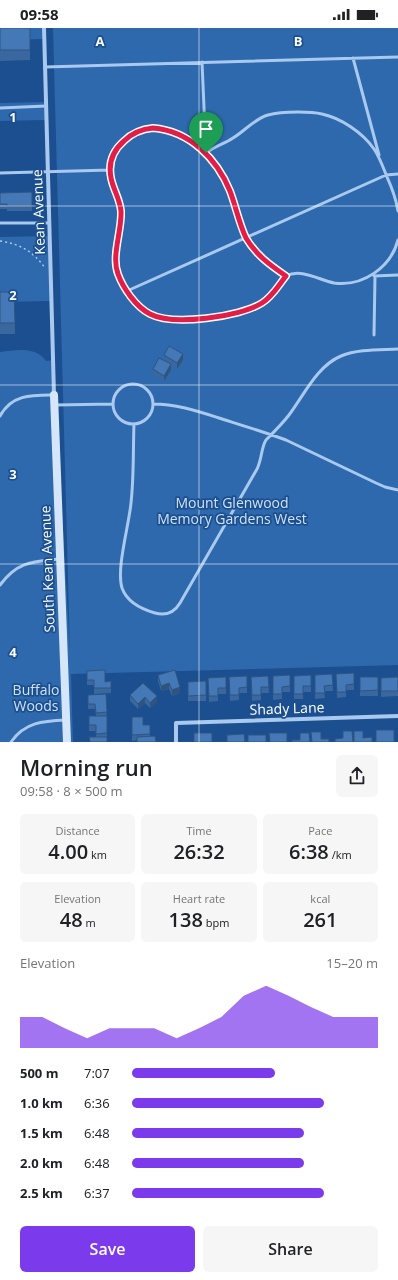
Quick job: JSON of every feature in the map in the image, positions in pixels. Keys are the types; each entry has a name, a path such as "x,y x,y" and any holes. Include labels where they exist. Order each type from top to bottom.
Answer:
{"street":[{"name":"Kean Avenue","path":"44,28 54,395"},
{"name":"South Kean Avenue","path":"54,395 67,742"},
{"name":"Shady Lane","path":"176,742 176,723 398,716"}],"lane":[{"path":"45,67 398,57"},
{"path":"353,58 380,160 398,211"},
{"path":"202,62 206,153"},
{"path":"0,108 46,106"},
{"path":"206,153 213,147 234,138 251,124 267,115 288,112 307,112 323,114 337,119 351,128 363,137 373,148 380,160"},
{"path":"286,276 257,254 241,226 231,192 226,182 218,168 206,153 183,137 163,129 146,129 135,133 127,138 117,148 110,160 112,184 120,204 121,211 116,259 117,273 127,291 138,305 150,314 156,316 167,319 198,319 230,314 253,308 269,298 289,274 305,274 336,283 357,281 370,276 386,263 392,255 398,240"},
{"path":"0,173 110,170"},
{"path":"127,291 386,175 398,174"},
{"path":"0,223 50,223"},
{"path":"370,276 398,275"},
{"path":"374,335 375,276"},
{"path":"134,424 131,503 122,559 121,582 126,595 138,606 155,613 162,614 172,612 180,603 257,468 260,462 264,443 289,414 318,374 333,360 345,354 398,349"},
{"path":"133,384 145,388 152,398 153,404 150,414 145,419 134,424 128,423 119,418 112,404 116,393 120,388 133,384"},
{"path":"0,416 4,409 18,398 54,395"},
{"path":"54,405 112,404"},
{"path":"153,404 182,407 286,440 376,483 398,490"},
{"path":"0,584 14,570 27,563 60,559"},
{"path":"11,742 17,734 30,725 39,722 66,720"}],"path":[{"path":"0,241 13,243 24,248 38,258 51,277"}],"green space":[{"path":"0,28 43,28 43,39 0,40"},
{"path":"53,28 398,28 398,665 71,674 73,742 0,742 0,352 19,350 31,351 42,356 46,361 53,360 53,356 70,651"},
{"path":"45,102 46,120 0,121 0,103"},
{"path":"49,236 52,301 0,302 0,237"}],"building":[{"path":"0,28 30,28 30,50 0,50"},
{"path":"32,192 32,206 7,206 7,204 0,204 0,193"},
{"path":"0,292 14,292 15,323 0,323"},
{"path":"169,346 183,354 177,363 164,355"},
{"path":"159,358 171,364 164,376 153,369"},
{"path":"105,670 105,682 111,681 111,688 94,688 94,680 87,680 87,671"},
{"path":"175,670 180,687 172,690 169,683 161,686 158,675"},
{"path":"354,673 354,684 346,685 346,692 337,692 336,674"},
{"path":"332,674 333,685 324,686 325,693 315,693 315,675"},
{"path":"290,675 290,686 282,687 282,694 273,694 273,676"},
{"path":"311,675 311,686 303,686 303,694 294,694 294,676"},
{"path":"247,676 247,687 239,688 239,695 230,695 229,677"},
{"path":"268,676 269,687 261,687 261,695 252,695 251,677"},
{"path":"226,677 226,688 218,688 218,696 209,696 208,678"},
{"path":"360,677 378,677 378,690 360,691"},
{"path":"398,677 398,691 381,691 381,678"},
{"path":"206,681 206,695 188,696 188,682"},
{"path":"143,683 157,696 150,703 145,697 138,704 130,695"},
{"path":"106,694 107,712 96,713 95,704 88,704 88,695"},
{"path":"89,716 107,716 107,733 96,734 96,725 89,725"},
{"path":"132,717 143,717 143,725 150,725 150,734 132,735"},
{"path":"376,730 394,730 394,742 376,742"},
{"path":"343,731 352,731 353,742 335,742 335,739 343,738"},
{"path":"354,731 363,731 363,738 372,737 372,742 354,742"},
{"path":"311,732 321,732 321,739 329,739 329,742 312,742"},
{"path":"194,733 212,733 212,742 194,742"},
{"path":"269,733 287,733 287,742 270,742"},
{"path":"300,733 309,733 310,742 292,742 292,740 300,740"},
{"path":"244,734 245,742 227,742 227,735"},
{"path":"248,735 266,735 266,742 248,742"},
{"path":"155,736 156,742 137,742 137,737"},
{"path":"89,737 107,737 107,742 90,742"}],"route":[{"path":"153,128 163,129 183,137 206,153 218,168 231,192 241,226 252,247 263,260 286,276 269,298 262,304 253,308 241,312 198,319 167,319 150,314 138,305 127,291 117,273 116,259 121,211 118,197 111,180 110,160 117,148 127,138 141,130 153,128"}],"park label":[{"name":"Mount Glenwood Memory Gardens West","path":"232,510"},
{"name":"Buffalo Woods","path":"36,698"}]}
